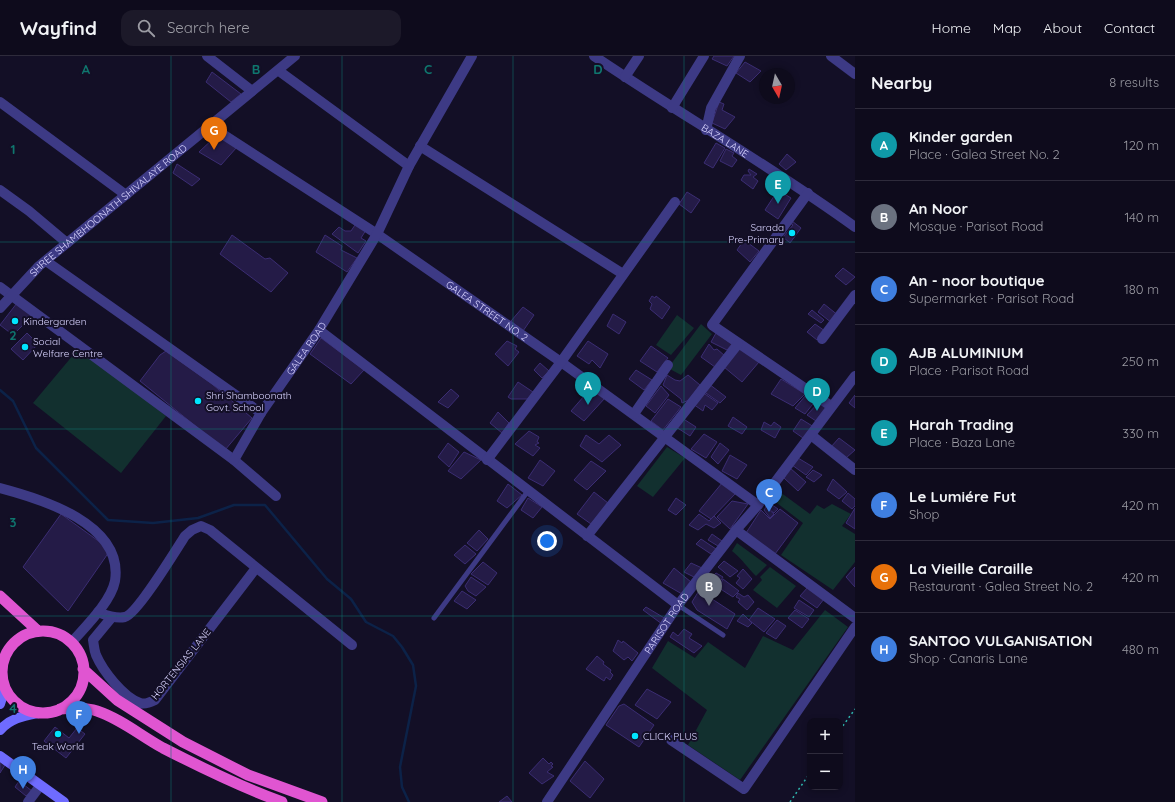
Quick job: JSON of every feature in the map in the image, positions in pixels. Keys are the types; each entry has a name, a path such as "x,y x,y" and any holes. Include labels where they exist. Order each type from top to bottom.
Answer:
{"highway":[{"path":"0,596 38,631"},
{"path":"60,709 73,699 82,685 83,669 79,655 71,643 56,633 38,631 26,635 15,642 6,652 1,662 5,688 12,700 24,709 38,713 60,709 81,708 96,710 162,747 227,780 282,802"},
{"path":"83,669 117,700 184,742 248,775 322,802"}],"main road":[{"path":"0,704 5,688"},
{"path":"0,730 7,722 17,717 38,713"},
{"path":"0,756 64,802"}],"street":[{"path":"208,56 252,91"},
{"name":"SHREE SHAMBHOONATH SHIVALAYE ROAD","path":"0,308 46,261 252,91 279,71 295,56"},
{"name":"GALEA ROAD","path":"234,460 261,413 319,330 377,234 409,166 472,56"},
{"name":"BAZA LANE","path":"594,56 706,130 808,193 855,227"},
{"path":"626,77 639,56"},
{"path":"672,108 704,56"},
{"path":"706,130 711,108 740,56"},
{"path":"831,56 855,74"},
{"path":"279,71 409,166"},
{"path":"0,102 126,195"},
{"name":"GALEA STREET NO. 2","path":"210,126 377,234 561,362 758,505"},
{"path":"420,146 623,274"},
{"path":"0,190 29,211 67,244"},
{"path":"808,193 712,325 831,406"},
{"path":"487,460 561,362 675,202"},
{"path":"46,261 261,413"},
{"path":"0,287 234,460 276,496"},
{"path":"822,339 855,295"},
{"path":"319,330 678,605"},
{"path":"587,536 664,436 738,344"},
{"path":"634,414 668,366"},
{"name":"PARISOT ROAD","path":"547,802 678,605 736,530 758,505 855,376"},
{"path":"810,435 855,470"},
{"path":"0,488 51,503 83,522 98,533 107,543 113,555 114,582 107,599 98,612 71,643"},
{"path":"98,612 112,617 126,617 137,607 185,536 192,530 201,526 210,530 352,646"},
{"path":"736,530 855,618"},
{"name":"HORTENSIAS LANE","path":"112,617 93,640 96,654 105,671 123,691 140,704 149,703 155,700 256,568"},
{"path":"671,740 744,789 855,627"},
{"path":"28,802 40,786"}],"lane":[{"path":"434,618 528,491"},
{"path":"678,605 723,635"}],"path":[{"path":"843,726 855,709"},
{"path":"790,802 807,777"}],"green space":[{"path":"677,315 694,328 671,355 656,345"},
{"path":"701,324 712,334 681,375 668,368"},
{"path":"79,348 166,416 121,473 33,403"},
{"path":"667,447 685,458 653,497 637,486"},
{"path":"780,492 810,514 817,505 824,509 832,504 851,514 842,526 855,534 855,562 833,590 781,555 803,523 773,500"},
{"path":"737,543 767,565 756,576 732,551"},
{"path":"770,567 796,586 777,608 753,590 762,580 760,577"},
{"path":"825,610 848,627 740,780 688,745 707,710 652,668 668,641 695,658 708,642 745,668 763,636 793,650"}],"building":[{"path":"714,56 734,56 727,66 712,59"},
{"path":"745,62 759,70 759,73 750,82 736,73"},
{"path":"212,72 241,94 231,102 206,82"},
{"path":"719,102 724,104 722,110 735,117 725,129 712,123"},
{"path":"216,136 237,147 221,165 199,152"},
{"path":"716,143 725,148 713,168 704,163"},
{"path":"726,149 734,153 732,156 737,160 732,167 720,161"},
{"path":"787,154 796,162 786,170 779,164"},
{"path":"177,164 200,179 192,186 173,173"},
{"path":"749,169 757,174 753,177 758,181 753,189 741,180 744,175 751,175 748,171"},
{"path":"778,190 791,198 778,219 765,210"},
{"path":"687,192 700,200 691,213 679,204"},
{"name":"Sarada Pre-Primary","path":"792,221 801,228 790,243 783,237 793,225 790,223"},
{"path":"355,225 366,230 361,238 366,241 358,253 332,234 339,227 345,231 351,231"},
{"path":"232,235 265,259 270,258 288,273 271,292 220,254"},
{"path":"325,235 342,246 341,250 357,258 347,272 316,252"},
{"path":"744,240 759,251 750,262 737,250"},
{"path":"843,268 855,277 846,285 835,276"},
{"path":"652,296 655,298 656,296 670,307 662,319 650,309 652,304 649,301"},
{"name":"Kindergarden","path":"17,303 33,315 13,335 0,325"},
{"path":"824,304 839,316 832,323 818,312"},
{"path":"523,307 534,315 523,331 511,321"},
{"path":"812,310 824,320 821,323 808,314"},
{"path":"613,314 626,322 619,334 607,326"},
{"path":"815,324 825,331 817,340 807,332"},
{"name":"Social Welfare Centre","path":"27,333 38,344 23,360 11,349"},
{"path":"716,333 732,344 727,350 711,342"},
{"path":"321,338 364,370 351,384 310,354"},
{"path":"507,341 517,346 515,349 519,352 508,366 495,354"},
{"path":"588,341 608,354 600,368 592,360 589,364 577,356"},
{"path":"709,344 714,350 717,349 725,356 715,367 701,357"},
{"path":"651,346 668,358 657,372 640,361"},
{"path":"739,346 759,362 742,382 724,367"},
{"name":"Shri Shamboonath Govt. School","path":"166,351 212,384 252,418 225,450 140,381 160,355"},
{"path":"540,363 549,371 542,378 534,370"},
{"path":"636,370 652,380 644,390 629,379"},
{"path":"667,375 680,381 688,375 700,385 689,400 682,403 681,399 663,385"},
{"path":"781,379 805,394 793,406 771,394"},
{"path":"518,382 533,392 528,399 511,399 508,397"},
{"path":"709,384 726,397 720,403 703,391"},
{"path":"661,386 669,395 655,413 646,406"},
{"path":"591,388 605,398 584,421 571,411"},
{"path":"451,389 459,396 448,408 438,402"},
{"path":"702,392 718,403 712,410 705,405 703,411 693,404"},
{"path":"806,395 816,400 805,414 795,408"},
{"path":"855,395 855,408 849,403"},
{"path":"668,399 681,407 663,430 651,421"},
{"path":"819,402 828,407 816,421 807,415"},
{"path":"498,412 509,423 502,433 490,423"},
{"path":"733,417 747,427 742,434 728,426"},
{"path":"682,418 696,427 690,436 676,427"},
{"path":"801,419 814,427 803,438 793,431"},
{"path":"764,422 771,426 774,422 781,427 775,438 761,430"},
{"path":"529,431 539,437 537,442 539,443 535,445 540,448 533,456 515,444"},
{"path":"704,434 717,442 706,458 691,449"},
{"path":"586,435 599,444 609,435 621,445 602,462 580,446"},
{"path":"839,438 855,450 846,458 830,448"},
{"path":"448,443 459,452 449,467 438,457"},
{"path":"720,443 729,450 718,464 711,457"},
{"path":"464,452 481,460 461,479 448,471"},
{"path":"730,455 747,465 737,479 722,471"},
{"path":"798,458 813,467 806,475 792,465"},
{"path":"540,460 555,471 543,486 528,478"},
{"path":"591,461 606,471 587,490 574,480"},
{"path":"790,468 806,482 798,491 784,478"},
{"path":"813,470 822,475 814,482 806,477"},
{"path":"833,479 847,492 839,499 827,490"},
{"path":"722,483 736,493 711,519 699,511"},
{"path":"508,484 522,495 507,508 497,501"},
{"path":"594,492 608,503 591,524 577,514"},
{"path":"848,493 855,499 855,506 852,509 842,501"},
{"path":"528,498 542,507 533,518 521,510"},
{"path":"676,498 686,505 676,515 668,510"},
{"path":"732,501 748,504 730,529 717,517"},
{"path":"768,502 778,509 774,513 765,506"},
{"path":"766,507 774,514 770,518 764,510"},
{"path":"855,508 855,529 846,523"},
{"path":"780,509 798,523 775,554 746,533 761,510 770,519"},
{"path":"61,514 104,545 109,552 68,611 23,567"},
{"path":"699,514 709,521 714,516 721,523 714,528 706,524 698,530 689,525"},
{"path":"479,530 488,539 477,551 467,543"},
{"path":"712,534 722,541 718,546 708,540"},
{"path":"701,539 716,549 711,554 696,544"},
{"path":"465,545 476,554 465,564 454,555"},
{"path":"724,561 738,571 730,577 718,567"},
{"path":"483,562 497,573 488,585 471,574"},
{"path":"691,563 702,568 694,577 684,572"},
{"path":"855,567 855,587 846,577"},
{"path":"674,568 691,582 682,594 663,583"},
{"path":"743,569 752,579 743,589 736,583 740,578 737,576"},
{"path":"716,573 723,577 718,585 710,579"},
{"path":"471,577 486,587 476,596 468,591 465,586"},
{"path":"723,579 739,591 733,597 719,588"},
{"path":"808,587 824,599 817,608 800,596"},
{"path":"700,589 706,591 709,597 735,614 727,629 697,610 692,602"},
{"path":"462,591 476,600 467,609 454,601"},
{"path":"738,593 744,597 748,595 754,602 747,610 738,602 740,599 736,597"},
{"path":"799,600 814,610 809,617 794,608"},
{"path":"646,607 666,619 662,624 643,610"},
{"path":"758,608 775,619 764,632 749,620"},
{"path":"795,610 809,619 802,628 788,618"},
{"path":"743,614 752,623 748,627 737,621"},
{"path":"777,620 786,626 776,639 766,633"},
{"path":"684,629 692,634 689,638 702,646 694,653 670,637 673,632 678,636"},
{"path":"618,640 622,643 623,641 638,653 632,661 628,657 624,660 613,651"},
{"path":"597,656 604,662 603,664 611,670 610,672 613,675 610,680 606,677 604,681 586,669"},
{"path":"647,689 671,702 657,719 635,705"},
{"name":"CLICK PLUS","path":"624,704 654,725 639,747 606,725 619,706"},
{"path":"55,727 69,738 77,728 85,734 66,758 44,741"},
{"path":"543,758 549,764 551,762 553,764 551,766 553,767 547,772 554,776 542,784 529,773"},
{"path":"0,761 5,765 0,773"},
{"path":"585,761 604,779 590,798 570,781"},
{"path":"19,781 32,791 26,796 15,787"},
{"path":"507,796 512,802 499,802"}],"waterway":[{"path":"0,390 13,401 36,448 108,520 153,523 198,518 234,505 265,505 327,579 351,599 366,622 393,636 413,665 416,686 400,767 402,787 409,802"}],"place":[{"name":"La Vieille Caraille","path":"214,150"},
{"name":"Harah Trading","path":"778,204"},
{"name":"Sarada Pre-Primary","path":"792,233"},
{"name":"Kindergarden","path":"15,321"},
{"name":"Social Welfare Centre","path":"25,347"},
{"name":"Shri Shamboonath Govt. School","path":"198,401"},
{"name":"Kinder garden","path":"588,405"},
{"name":"AJB ALUMINIUM","path":"817,411"},
{"name":"An - noor boutique","path":"769,512"},
{"name":"An Noor","path":"709,606"},
{"name":"Teak World","path":"58,734"},
{"name":"Le Lumiére Fut","path":"79,734"},
{"name":"CLICK PLUS","path":"635,736"},
{"name":"SANTOO VULGANISATION","path":"23,789"}]}
